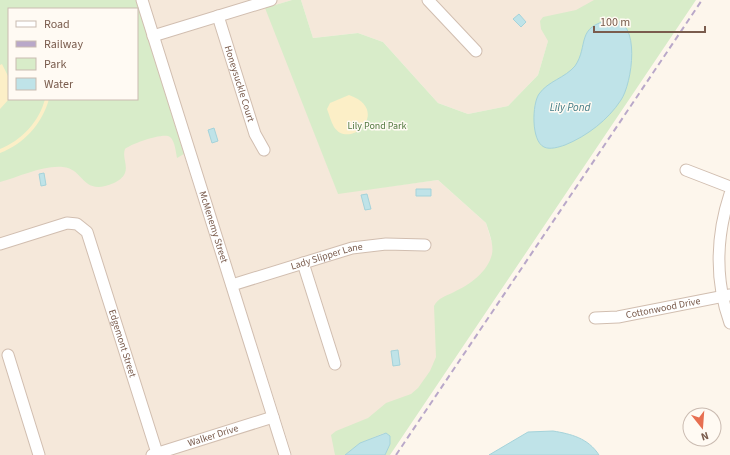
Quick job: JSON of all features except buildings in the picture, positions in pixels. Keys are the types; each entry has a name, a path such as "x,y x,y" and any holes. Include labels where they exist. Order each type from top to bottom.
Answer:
{"street":[{"name":"McMenemy Street","path":"142,0 285,455"},
{"path":"153,36 271,0"},
{"path":"428,0 476,51"},
{"name":"Honeysuckle Court","path":"218,16 256,135 264,150"},
{"path":"686,170 730,187"},
{"path":"730,194 722,225 719,275 727,296 730,323"},
{"name":"Edgemont Street","path":"0,244 67,223 80,225 88,234 155,454"},
{"name":"Lady Slipper Lane","path":"232,285 348,249 366,245 425,245"},
{"path":"303,263 335,364"},
{"name":"Cottonwood Drive","path":"595,318 618,317 727,296"},
{"path":"8,355 40,455"},
{"name":"Walker Drive","path":"155,454 273,417"}],"shaded area":[{"path":"147,0 292,0 266,8 338,193 438,180 486,223 504,282 388,455 292,455"},
{"path":"301,0 601,0 552,28 538,75 508,106 468,114 438,103 383,42 358,33 313,38"},
{"path":"175,126 279,455 0,455 0,180"}],"green space":[{"path":"0,0 136,0 184,154 177,158 173,141 167,136 155,137 140,142 125,149 124,155 126,170 120,179 116,182 95,187 89,185 76,172 70,169 55,167 39,170 0,182"},
{"name":"Lily Pond Park","path":"292,0 301,0 313,38 358,33 383,42 438,103 468,114 508,106 538,75 548,41 541,29 540,21 543,17 576,10 594,0 696,0 390,455 385,455 390,444 384,433 360,443 345,455 335,455 331,435 336,431 368,418 386,403 411,394 418,388 430,371 436,357 434,306 440,299 466,286 482,272 490,261 492,254 492,243 486,223 438,180 338,194 265,8"}],"sand":[{"path":"2,64 8,76 8,100 0,109 0,65"},
{"path":"349,95 361,102 367,110 367,118 364,126 349,134 341,133 334,127 327,109 330,103"},
{"path":"45,100 49,100 42,117 31,132 17,144 0,153 0,149 15,141 34,123"}],"water":[{"path":"519,14 526,22 521,27 513,19"},
{"name":"Lily Pond","path":"611,20 621,22 627,30 631,41 631,67 625,92 621,100 603,121 581,137 560,147 544,147 537,138 534,122 535,106 539,94 547,86 566,74 575,66 579,59 587,32 592,27 600,23"},
{"path":"214,128 218,141 212,143 208,130"},
{"path":"44,173 46,185 41,186 39,174"},
{"path":"416,189 431,189 431,196 416,196"},
{"path":"367,194 371,209 365,210 361,195"},
{"path":"398,350 400,365 393,366 391,351"},
{"path":"553,431 573,435 579,438 590,444 599,455 489,455 528,432"},
{"path":"386,433 390,436 390,444 385,455 345,455 360,443"}],"railway":[{"path":"396,455 702,0"}]}
